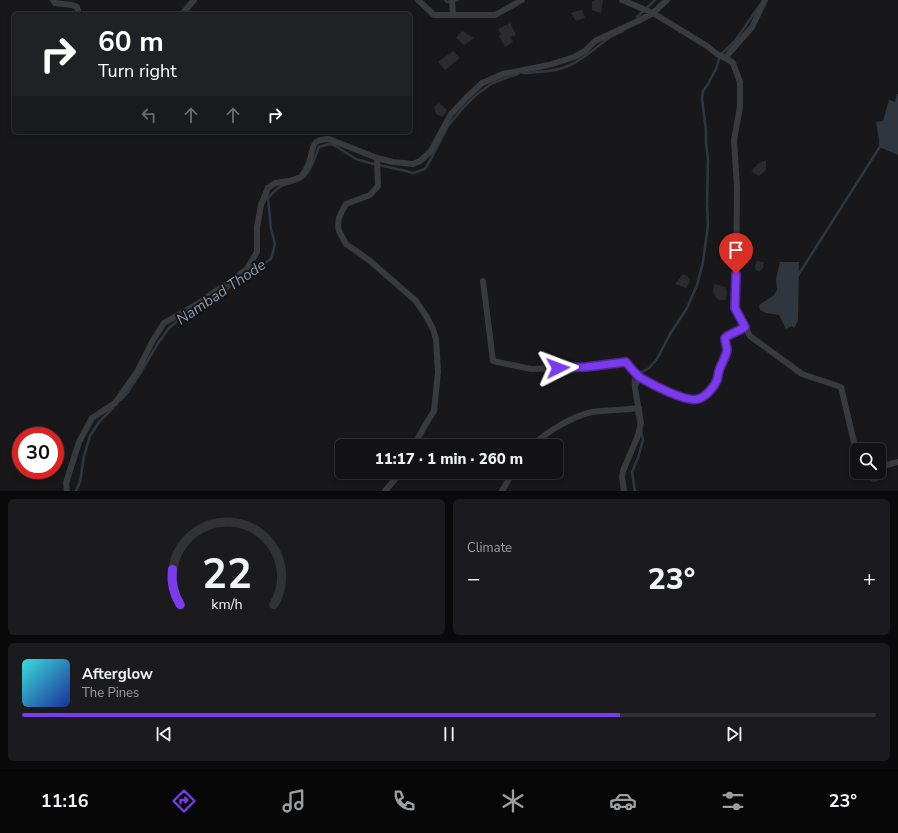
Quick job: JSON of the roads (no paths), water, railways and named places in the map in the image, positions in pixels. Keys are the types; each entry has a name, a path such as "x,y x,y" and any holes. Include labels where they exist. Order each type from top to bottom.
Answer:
{"street":[{"path":"53,0 55,3 77,7 78,12"},
{"path":"184,12 194,0"},
{"path":"418,0 434,15 494,15 522,0"},
{"path":"452,0 453,15"},
{"path":"622,0 651,12 733,63 740,82 740,107 734,140 737,188 735,308 750,336 802,374 841,387 854,443"},
{"path":"67,491 66,483 79,442 92,418 115,403 137,372 152,342 164,323 199,303 247,269 257,252 257,227 261,205 268,188 276,183 290,181 301,177 309,164 314,143 320,139 329,139 377,158 393,162 413,164 420,161 431,151 451,114 482,83 503,74 549,65 574,58 586,51 595,41 638,21 667,0"},
{"path":"723,57 752,26 765,0"},
{"path":"377,158 378,186 370,195 346,204 341,213 338,226 341,236 346,244 369,260 416,301 433,329 436,339 438,372 434,412 424,426 418,439"},
{"path":"483,281 493,361 531,369 586,367 626,362 640,377 648,382 666,391 693,400 699,399 715,384 720,366 727,353 725,338 745,327"},
{"path":"624,491 622,471 637,438 641,423 635,385 640,377"},
{"path":"539,439 572,418 592,412 639,408"},
{"path":"886,465 898,462"},
{"path":"385,491 395,479"},
{"path":"502,491 509,479"}],"waterway":[{"path":"445,0 447,2 458,0"},
{"name":"Nambad Thode","path":"637,17 655,0"},
{"path":"633,386 633,379 638,374 649,368 657,359 670,334 687,308 697,285 703,262 708,225 708,159 702,99 703,91 716,69 720,55 735,41 760,5"},
{"name":"Nambad Thode","path":"523,73 553,70 570,65 611,37 623,31"},
{"name":"Nambad Thode","path":"304,177 311,167 319,147 329,144 334,145 356,159 370,163 413,173 425,169 448,126 462,109 476,95 491,84 518,74"},
{"path":"797,277 881,145"},
{"name":"Nambad Thode","path":"121,400 128,392 169,328 183,316 223,294 232,284 271,259 275,244 271,229 268,198 281,186 300,180"},
{"name":"Nambad Thode","path":"76,491 80,482 84,456 90,436 99,422 113,408"},
{"path":"636,409 639,426"},
{"path":"635,491 632,472 643,440 641,430"}]}
